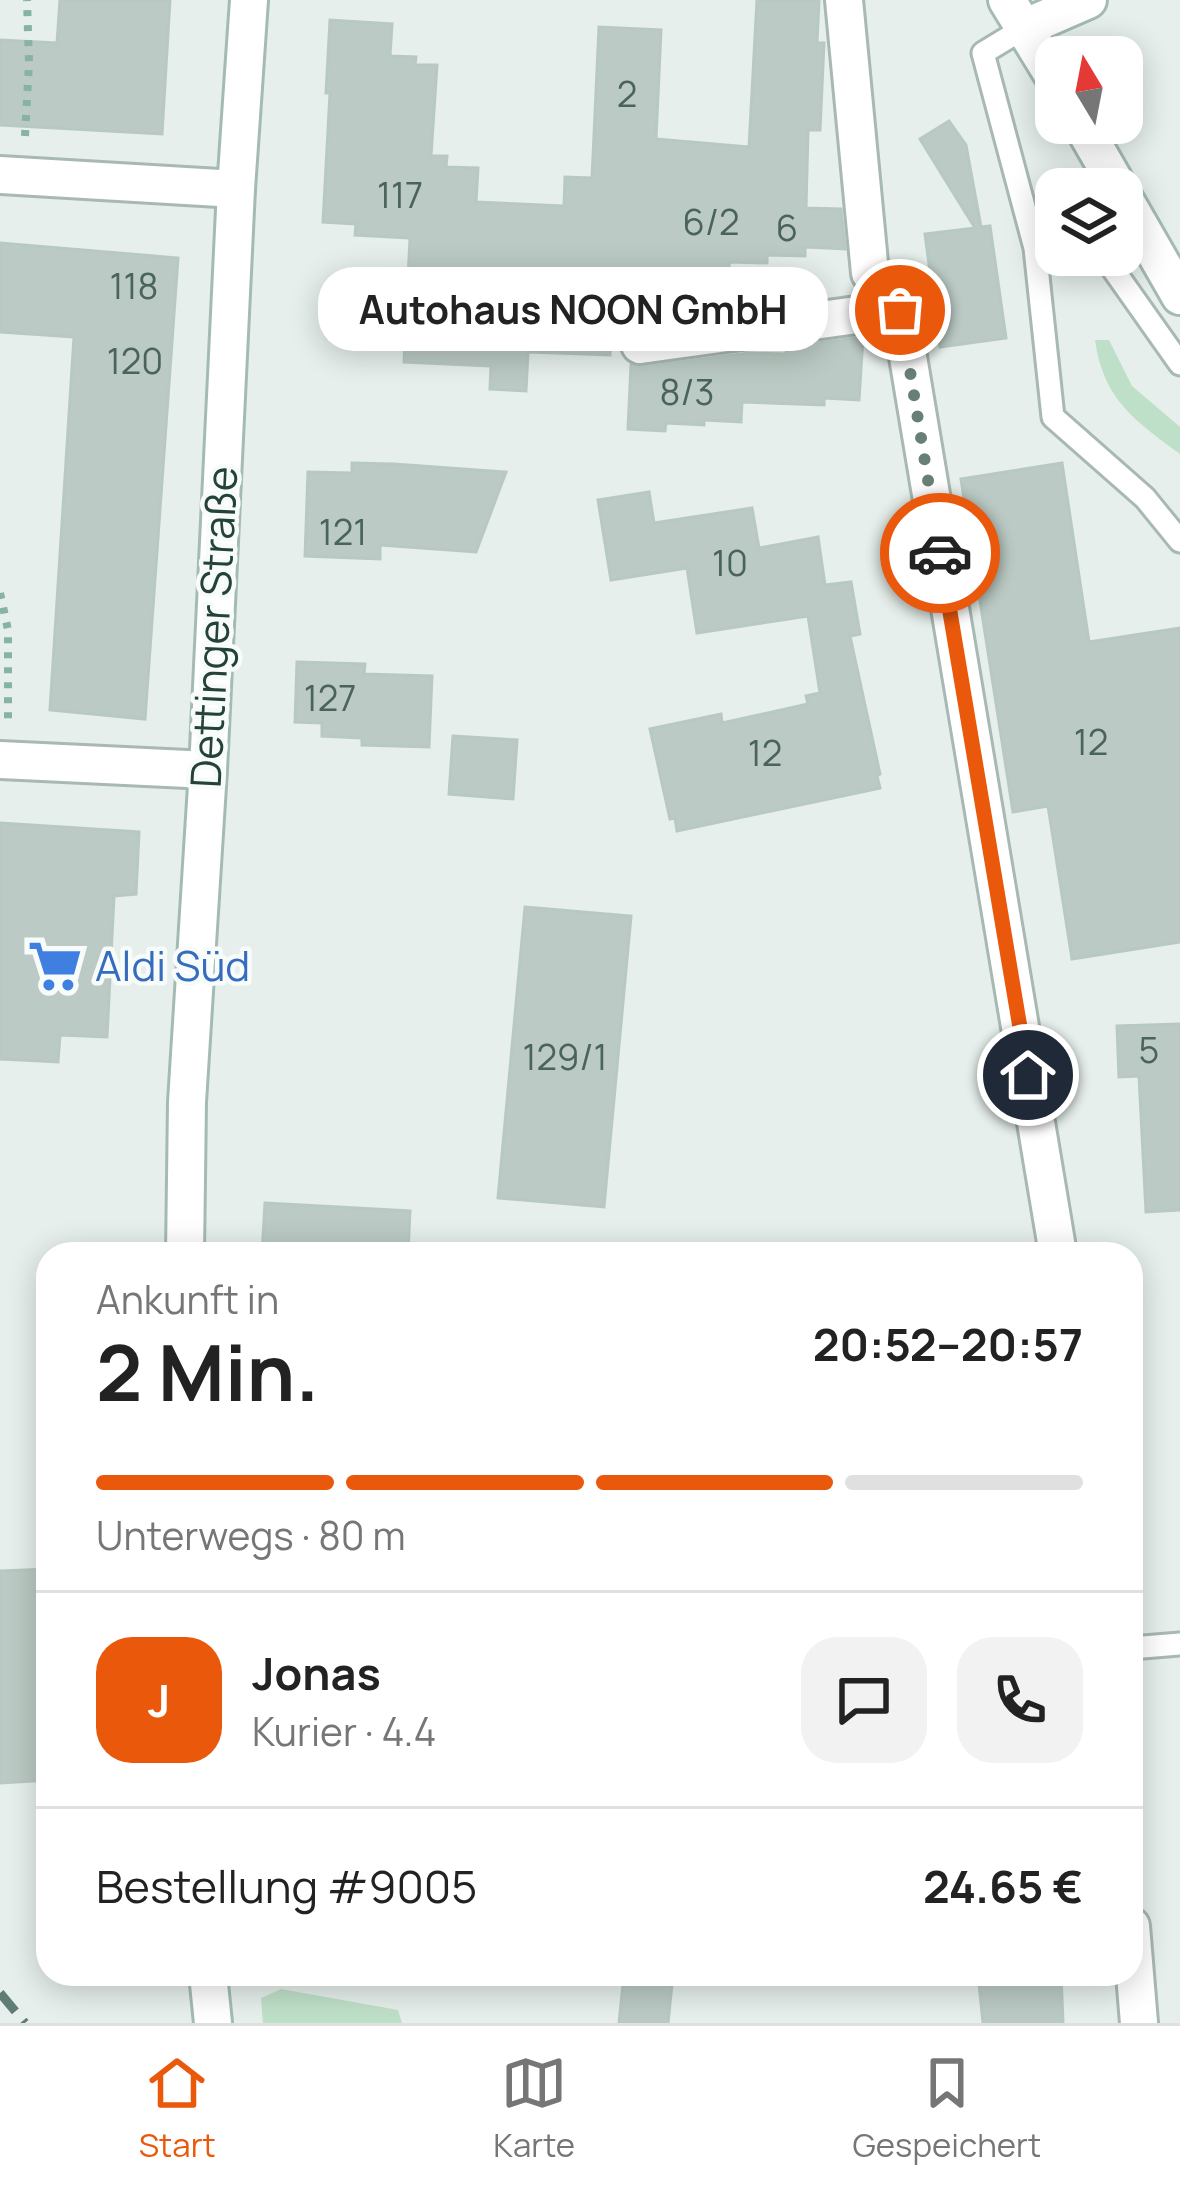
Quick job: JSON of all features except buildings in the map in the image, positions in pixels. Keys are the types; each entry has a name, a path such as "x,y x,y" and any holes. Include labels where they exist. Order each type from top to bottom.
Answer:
{"street":[{"name":"Dettinger Straße","path":"185,1242 187,1102 249,0"},
{"path":"844,0 870,274 900,310 1056,1242"},
{"path":"1035,45 1016,14 1088,0"},
{"path":"12,175 236,189"},
{"path":"1143,232 1180,296"},
{"path":"640,345 900,310"},
{"path":"3,760 208,770"},
{"path":"209,1986 213,2023"},
{"path":"1135,1986 1138,2023"}],"lane":[{"path":"1016,14 983,53 1035,217"},
{"path":"1046,276 1052,417 1145,499 1180,541"},
{"path":"1118,276 1180,364"},
{"path":"1143,1647 1180,1644"}],"path":[{"path":"12,175 29,63 28,0"},
{"path":"0,593 8,630 3,760"}],"green space":[{"path":"1095,340 1109,340 1132,386 1180,427 1180,454 1124,407 1105,378"},
{"path":"281,1989 398,2010 402,2023 263,2023 261,1998"}],"railway":[{"path":"0,1993 25,2023"}],"way so far":[{"path":"900,310 940,553"}],"place":[{"name":"Autohaus NOON GmbH","path":"900,310"},
{"name":"Aldi Süd","path":"55,966"}],"route":[{"path":"940,553 1028,1075"}]}
